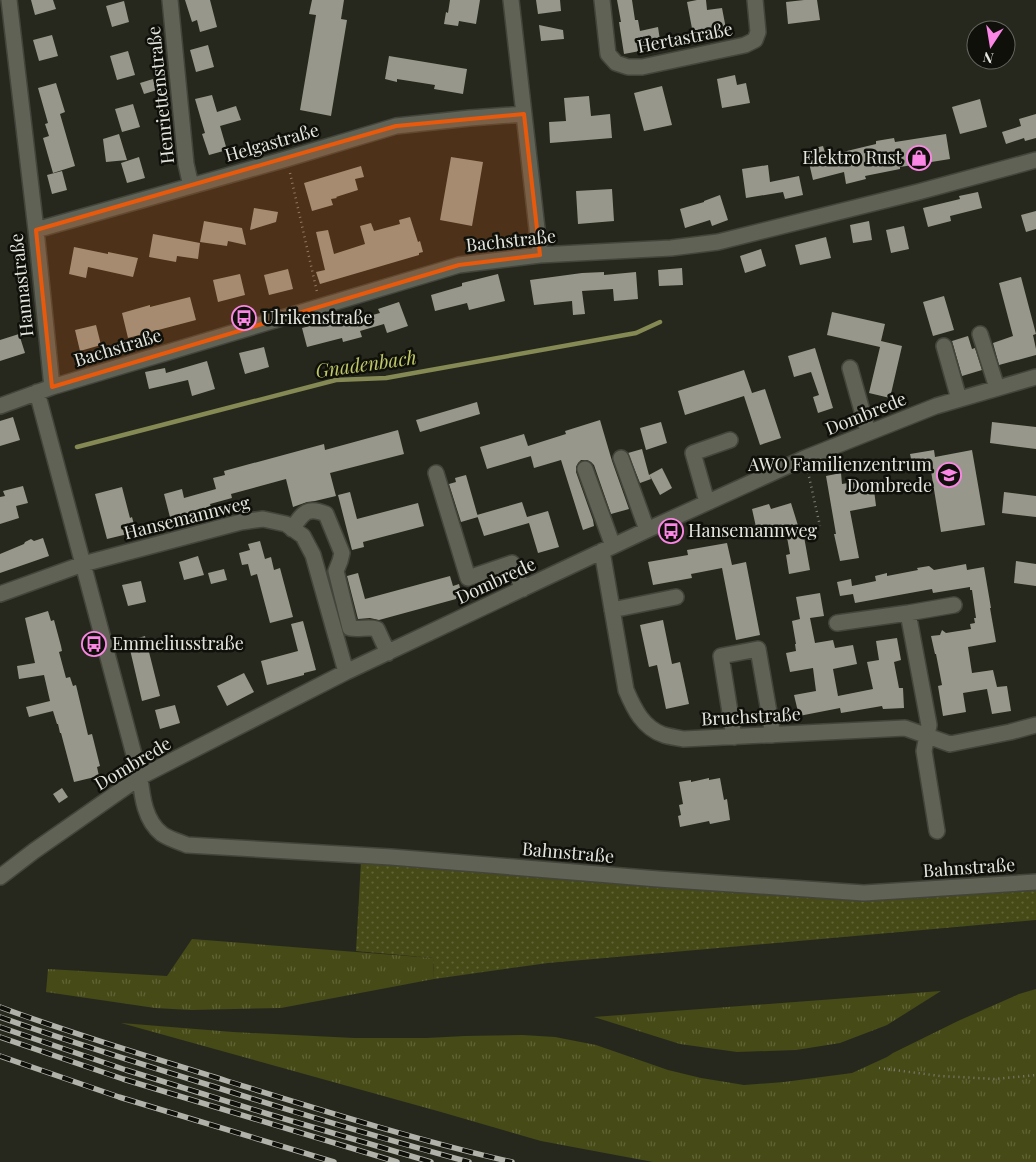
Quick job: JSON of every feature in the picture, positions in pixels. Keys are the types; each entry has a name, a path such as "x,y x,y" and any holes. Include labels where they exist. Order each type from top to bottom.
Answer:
{"street":[{"name":"Hannastraße","path":"9,0 52,387"},
{"name":"Henriettenstraße","path":"170,0 186,164 191,186"},
{"path":"511,0 540,255"},
{"name":"Hertastraße","path":"602,0 608,54 616,63 628,67 642,67 750,43 755,40 758,32 755,0"},
{"name":"Helgastraße","path":"36,230 396,126 524,114"},
{"name":"Bachstraße","path":"0,406 52,387 459,265 540,255 670,248 718,242 918,192 1036,160"},
{"path":"980,334 997,388"},
{"path":"944,346 958,399"},
{"path":"850,368 868,432"},
{"name":"Dombrede","path":"0,876 140,777 346,672 707,502 806,458 936,406 1036,377"},
{"path":"37,392 140,777"},
{"path":"707,502 693,452 730,440"},
{"path":"621,458 647,530"},
{"name":"Bruchstraße","path":"585,469 608,549 612,610 626,690 635,710 647,725 663,734 684,739 905,728 950,744 1036,725"},
{"path":"436,474 468,578 512,563 523,589"},
{"path":"292,528 307,511 316,510 326,514 342,553 336,572 350,628"},
{"name":"Hansemannweg","path":"82,564 241,522 264,519 286,524 303,536 313,554 346,672"},
{"path":"0,594 82,564"},
{"path":"320,577 336,572"},
{"path":"612,610 676,598"},
{"path":"837,623 954,605"},
{"path":"908,613 929,726 924,751 937,831"},
{"path":"335,634 350,628 371,627 377,629 388,653"},
{"path":"734,737 721,656 758,649 773,735"},
{"name":"Bahnstraße","path":"140,777 143,798 151,822 163,835 188,845 392,857 668,880 864,893 1036,882"}],"path":[{"path":"286,159 320,306"},
{"path":"806,458 820,526"},
{"path":"879,1068 940,1076 996,1079 1036,1075"}],"highlighted area":[{"path":"524,114 540,255 459,265 52,387 36,230 396,126"}],"green space":[{"path":"361,861 864,893 1036,883 1036,920 548,963 434,979 433,958 356,951"},
{"path":"192,939 433,958 434,979 281,1008 191,1010 155,1008 46,992 48,969 167,976"},
{"path":"1036,989 1036,1162 653,1162 541,1141 121,1023 233,1032 354,1038 522,1035 555,1037 596,1045 668,1070 744,1085 852,1073 958,1021 1019,994"},
{"path":"941,991 887,1025 840,1043 796,1050 737,1052 680,1044 594,1017"}],"building":[{"path":"31,0 53,0 56,9 35,15"},
{"path":"185,0 210,0 217,27 200,32 197,20 192,22"},
{"path":"312,0 344,0 341,19 347,20 331,116 300,110 316,15 309,14"},
{"path":"450,0 480,0 476,24 459,21 458,26 444,24"},
{"path":"536,0 560,0 561,11 538,14"},
{"path":"617,0 632,0 635,20 638,20 640,31 658,27 661,47 624,54"},
{"path":"706,0 707,10 722,8 727,34 694,39 687,2"},
{"path":"817,0 820,20 788,24 786,2"},
{"path":"124,1 129,22 112,27 106,6"},
{"path":"539,25 563,30 564,39 541,41"},
{"path":"52,35 58,56 39,61 33,40"},
{"path":"208,45 214,67 196,72 190,50"},
{"path":"128,51 135,75 117,80 110,56"},
{"path":"389,56 467,69 463,94 434,89 435,85 397,79 397,82 385,79"},
{"path":"735,75 737,85 746,83 750,103 722,108 717,79"},
{"path":"153,79 157,90 144,94 140,83"},
{"path":"56,83 65,112 60,114 75,166 53,173 43,138 49,136 45,124 48,123 38,88"},
{"path":"662,86 672,125 644,131 634,93"},
{"path":"212,95 217,112 236,106 241,120 220,126 227,150 209,155 202,134 205,133 195,99"},
{"path":"589,96 591,116 610,114 612,138 550,143 549,122 566,121 564,98"},
{"path":"980,99 987,127 960,134 952,107"},
{"path":"133,104 140,127 122,132 115,109"},
{"path":"1036,114 1036,138 1025,141 1024,138 1006,144 1002,132 1021,126 1019,119"},
{"path":"119,134 127,160 106,162 103,139"},
{"path":"946,134 950,159 900,167 900,169 865,176 866,179 846,184 844,172 813,180 806,150 823,146 826,156 876,144 876,141 894,138 895,142"},
{"path":"139,157 145,178 127,183 121,163"},
{"path":"451,157 483,162 472,226 440,220"},
{"path":"768,165 770,182 799,176 803,195 785,199 783,192 746,198 742,169"},
{"path":"361,166 364,177 355,179 358,190 331,199 333,205 312,211 304,183"},
{"path":"62,171 67,190 52,194 47,175"},
{"path":"612,189 614,221 578,224 576,191"},
{"path":"978,192 982,208 950,216 951,221 928,227 923,208 960,199 959,196"},
{"path":"720,195 728,220 712,226 710,220 685,228 680,209"},
{"path":"254,208 278,212 276,222 250,230"},
{"path":"1036,211 1036,229 1026,232 1021,215"},
{"path":"410,217 423,252 419,253 419,255 320,284 316,272 325,270 316,232 328,230 334,254 365,244 360,226 371,223 374,231 400,224 399,220"},
{"path":"204,221 242,228 246,245 228,241 227,246 200,242"},
{"path":"869,221 872,240 853,243 850,225"},
{"path":"904,226 909,249 891,253 886,230"},
{"path":"153,234 200,243 198,259 177,256 176,262 149,257"},
{"path":"826,237 831,258 800,265 795,245"},
{"path":"74,247 138,258 133,277 88,267 86,278 69,274"},
{"path":"761,249 766,266 745,273 740,256"},
{"path":"682,268 683,285 659,286 658,270"},
{"path":"288,269 293,289 269,295 264,275"},
{"path":"604,272 604,275 636,272 638,299 614,301 613,289 582,291 585,314 573,315 572,301 534,305 530,280"},
{"path":"240,274 245,295 218,302 213,280"},
{"path":"498,274 505,301 469,310 467,303 435,311 431,295 462,286 462,283"},
{"path":"1021,277 1036,334 1033,335 1036,355 999,365 993,343 1013,336 999,283"},
{"path":"944,296 954,330 933,336 923,302"},
{"path":"190,297 196,320 128,338 122,313"},
{"path":"399,302 408,326 387,333 384,324 360,331 362,337 343,342 342,338 307,347 302,328 355,312 357,319 380,313 378,309"},
{"path":"832,312 885,324 881,341 902,346 890,398 869,393 880,347 827,335"},
{"path":"96,325 101,345 80,351 75,330"},
{"path":"19,334 25,353 0,361 0,340"},
{"path":"968,336 972,349 975,348 982,370 962,376 952,341"},
{"path":"264,347 269,367 245,374 239,353"},
{"path":"815,348 833,408 818,413 813,397 819,395 811,372 794,377 788,356"},
{"path":"207,361 215,389 192,396 188,380 149,389 145,372 165,368 166,373"},
{"path":"744,370 752,393 765,389 781,438 760,445 744,396 685,415 678,391"},
{"path":"477,402 480,414 420,432 416,420"},
{"path":"13,417 20,440 0,446 0,421"},
{"path":"600,420 629,509 611,514 594,465 587,460 581,460 576,467 576,472 594,526 583,530 561,460 534,468 531,456 487,469 480,447 524,434 528,446 566,434 565,431"},
{"path":"661,422 667,443 646,450 640,428"},
{"path":"992,422 1036,427 1036,449 990,443"},
{"path":"398,430 404,454 330,473 336,496 293,507 286,479 231,494 232,498 210,504 212,510 171,521 164,494 182,489 184,498 216,489 213,478 225,475 224,471 324,444 325,450"},
{"path":"642,449 649,475 662,468 672,488 660,495 650,476 651,479 640,483 628,453"},
{"path":"934,450 935,457 972,450 985,525 941,532 930,465 913,468 910,454"},
{"path":"841,473 842,484 859,481 861,492 874,490 876,506 850,511 859,558 840,561 834,534 836,534 826,476"},
{"path":"466,475 478,517 461,522 449,484 456,482 455,478"},
{"path":"23,486 28,503 16,506 19,518 0,524 0,497 5,496 3,491"},
{"path":"122,487 130,518 132,517 136,532 107,539 95,494"},
{"path":"350,492 357,519 418,503 424,526 363,542 364,547 352,550 338,495"},
{"path":"1004,492 1036,496 1036,517 1002,513"},
{"path":"522,502 527,517 548,511 559,547 538,553 529,523 484,536 477,515"},
{"path":"791,503 800,532 803,531 810,570 789,574 786,555 790,554 785,526 766,530 764,525 756,527 752,509 769,504 771,509"},
{"path":"43,538 49,556 0,573 0,554 31,539 34,541"},
{"path":"260,541 265,559 271,557 274,570 280,568 293,617 270,623 257,574 251,576 248,564 242,565 239,553 250,550 248,544"},
{"path":"727,543 732,565 746,562 760,635 736,640 722,568 691,574 692,578 653,585 648,562 688,555 687,550"},
{"path":"198,556 204,575 184,580 179,562"},
{"path":"1016,561 1036,564 1036,586 1014,583"},
{"path":"966,564 967,570 984,567 996,642 968,647 972,673 993,670 997,687 1007,686 1011,711 992,714 987,689 963,693 966,712 943,716 938,686 942,685 931,636 940,635 942,630 946,633 971,629 970,624 975,623 974,618 976,618 970,587 933,593 932,589 855,603 853,594 840,596 837,582 851,579 852,586 876,581 875,576 887,573 887,576 929,566 934,570"},
{"path":"224,569 227,580 211,584 208,573"},
{"path":"358,573 365,599 450,576 453,586 459,584 462,596 379,620 370,618 358,619 347,576"},
{"path":"141,581 146,602 128,606 122,585"},
{"path":"820,593 824,616 810,618 815,643 833,640 835,648 853,645 857,664 833,669 838,696 873,689 867,662 879,660 876,641 897,638 901,660 894,662 899,688 903,688 904,708 883,709 882,706 841,713 840,708 799,716 794,695 816,691 813,668 790,672 786,653 796,651 792,621 800,619 796,597"},
{"path":"48,611 51,621 54,620 61,646 62,651 59,652 66,678 70,677 73,686 76,685 88,735 92,734 100,766 97,767 99,776 74,782 53,711 29,717 26,707 50,701 44,675 19,679 17,666 35,663 25,618"},
{"path":"663,620 672,664 680,662 689,704 666,709 657,665 649,667 640,625"},
{"path":"303,621 316,670 267,685 261,661 298,651 291,624"},
{"path":"145,636 160,696 142,701 128,641"},
{"path":"244,673 254,692 227,706 217,686"},
{"path":"175,705 180,723 160,729 155,710"},
{"path":"709,778 709,780 720,778 724,800 727,799 730,820 710,824 709,821 680,827 678,816 681,815 679,805 683,804 679,782 691,780 691,782"},
{"path":"62,788 68,797 59,803 53,794"}],"waterway":[{"name":"Gnadenbach","path":"77,447 336,380 386,378 636,333 660,322"}],"railway":[{"path":"0,1007 113,1046 333,1114 512,1162"},
{"path":"0,1017 106,1053 276,1106 469,1162"},
{"path":"0,1027 126,1070 431,1162"},
{"path":"0,1037 123,1079 397,1162"},
{"path":"0,1056 119,1097 334,1162"}],"place":[{"name":"Elektro Rust","path":"919,158"},
{"name":"Ulrikenstraße","path":"244,318"},
{"name":"AWO Familienzentrum Dombrede","path":"949,475"},
{"name":"Hansemannweg","path":"671,531"},
{"name":"Emmeliusstraße","path":"94,644"}]}
